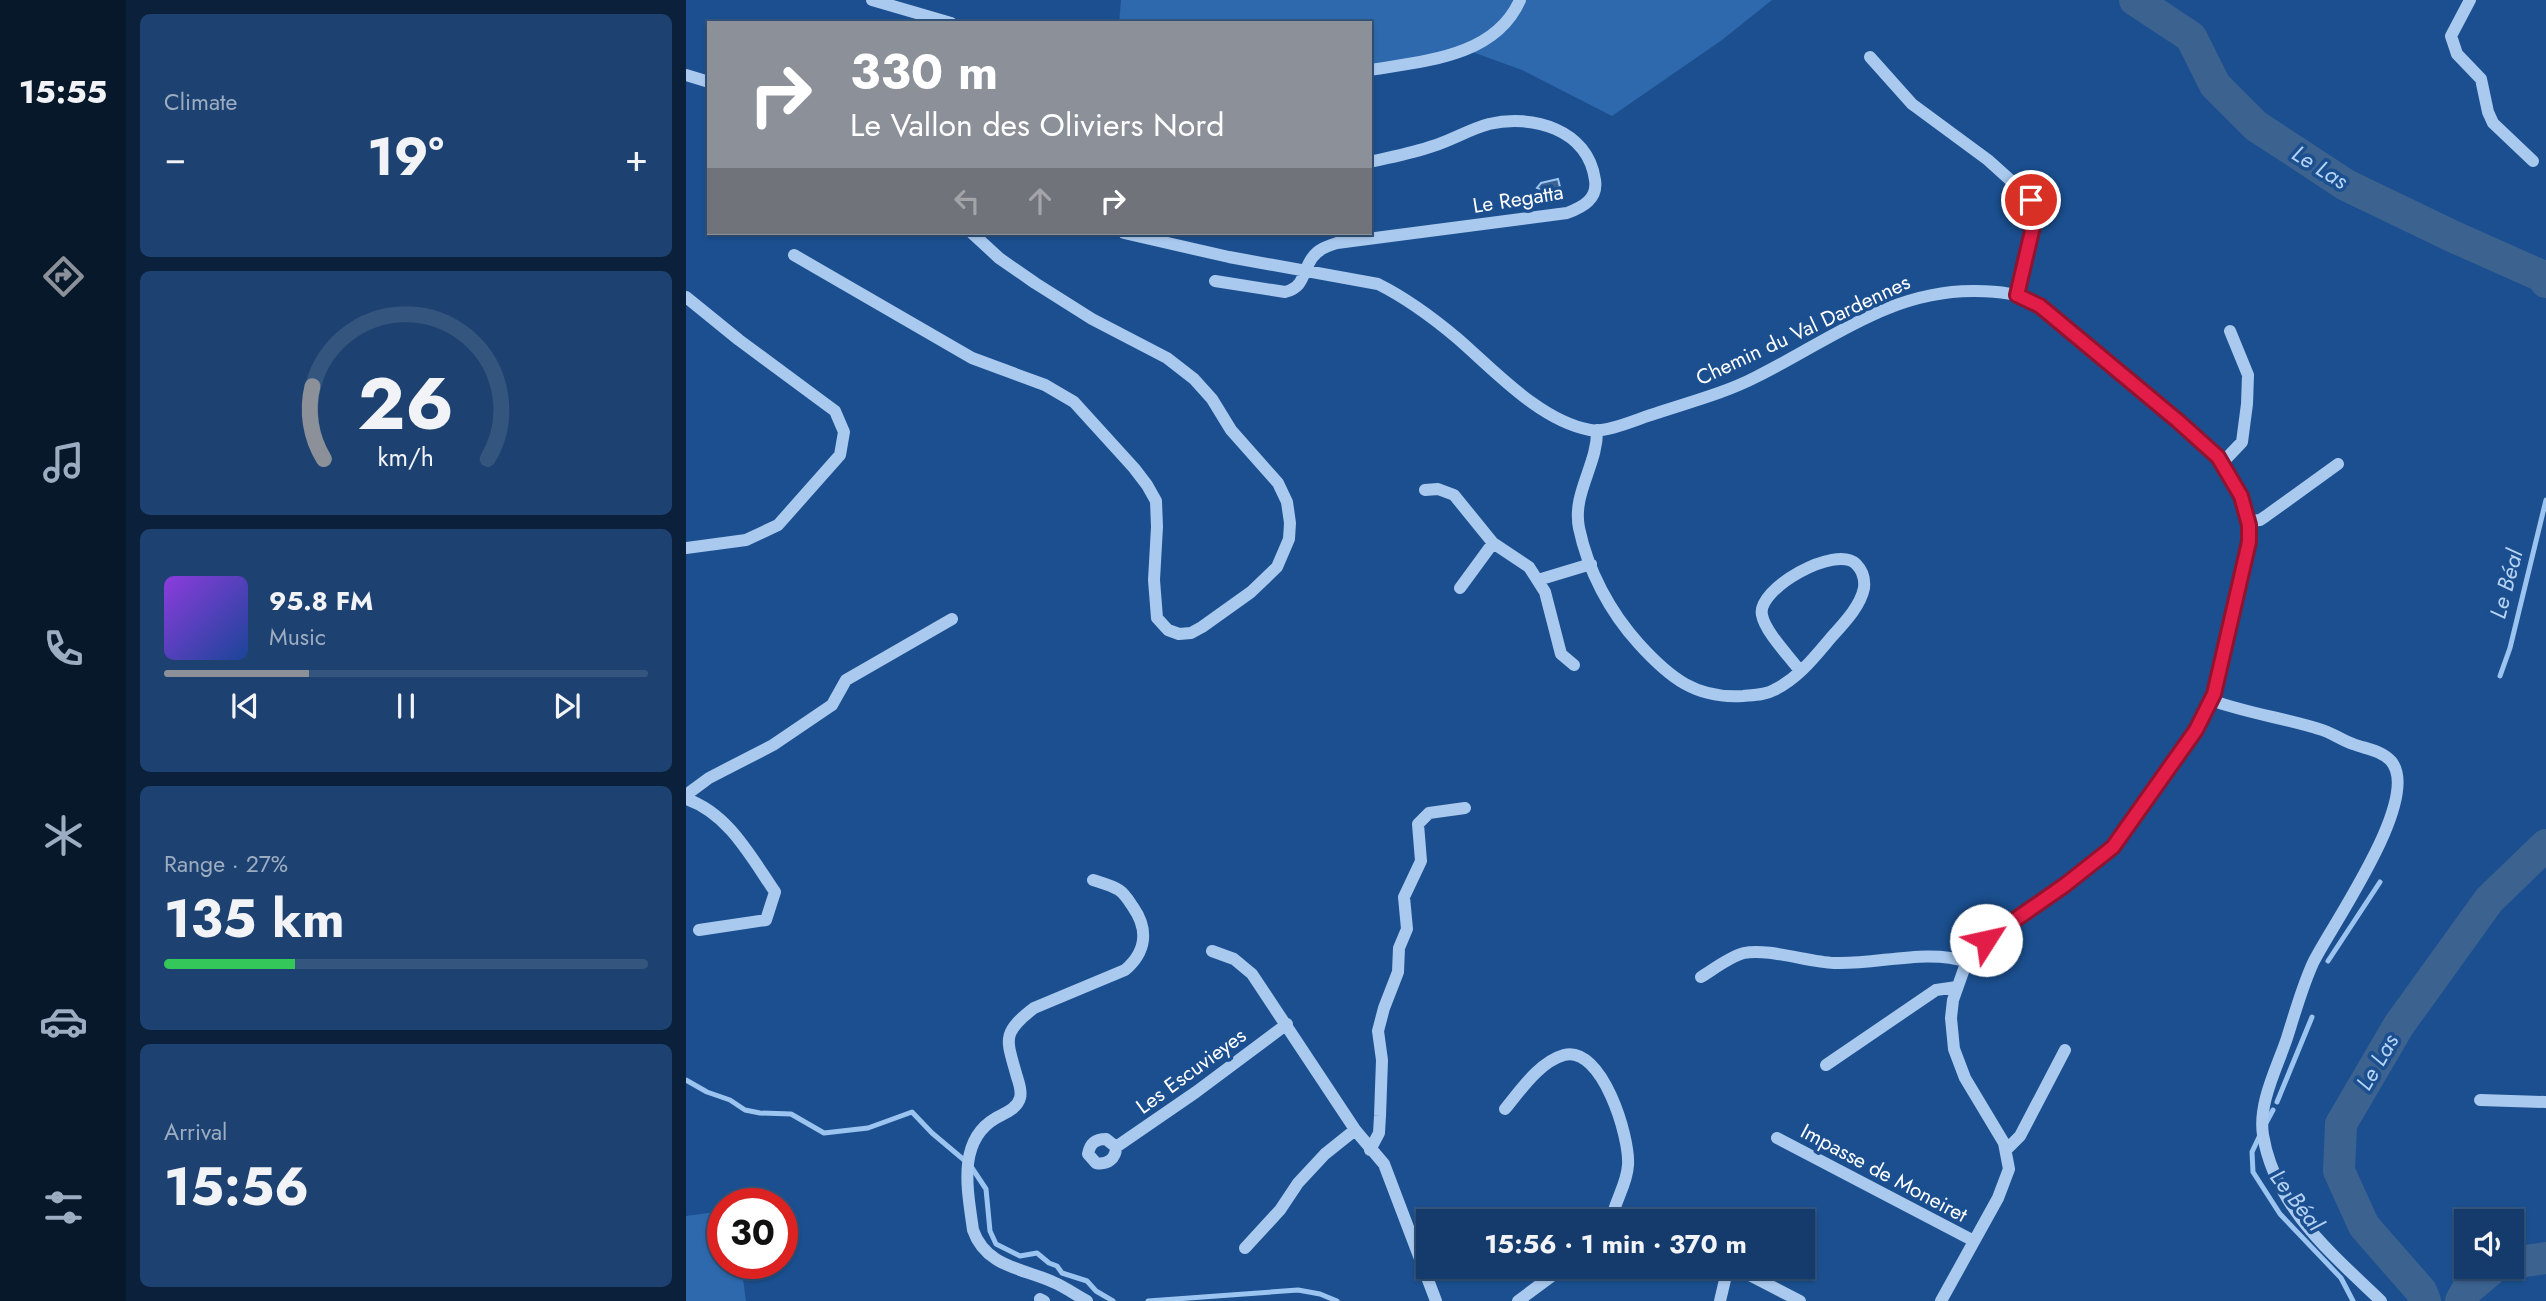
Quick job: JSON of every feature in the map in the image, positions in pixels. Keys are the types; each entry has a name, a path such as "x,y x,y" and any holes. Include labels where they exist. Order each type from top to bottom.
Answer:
{"street":[{"path":"872,0 944,21"},
{"path":"1372,70 1447,56 1472,47 1507,22 1520,0"},
{"path":"2470,0 2451,36 2454,49 2480,79 2493,122 2533,161"},
{"path":"1870,57 1912,104 1987,160 2029,197 2035,218 2017,295"},
{"path":"686,75 707,81"},
{"name":"Le Regatta","path":"1215,281 1284,292 1301,283 1315,254 1337,243 1567,213 1586,205 1595,191 1593,170 1578,144 1559,129 1530,122 1502,121 1485,125 1429,147 1372,161"},
{"path":"793,255 972,358 1045,385 1074,402 1134,468 1153,494 1157,511 1154,580 1157,618 1168,630 1179,634 1191,633 1202,627 1251,592 1277,567 1289,539 1290,523 1287,502 1278,482 1231,430 1212,399 1194,379 1167,358 1092,319 1035,283 999,258 974,235"},
{"path":"1133,235 1229,257 1378,284 1434,320 1536,405 1564,422 1597,430 1596,446 1584,478 1578,519 1591,564 1605,597 1621,624 1655,662 1693,689 1728,697 1755,695 1775,690 1800,671 1845,621 1861,597 1864,578 1852,561 1834,558 1822,561 1776,587 1762,604 1761,612 1766,627 1800,671"},
{"name":"Chemin du Val Dardennes","path":"1597,430 1741,384 1859,321 1906,300 1947,291 1991,291 2017,295 2040,306 2187,428 2222,463 2241,496 2248,521 2249,542 2211,700 2196,730 2113,847 2065,885 1986,940 1968,961 1957,987 1951,1017 1958,1063 2007,1149"},
{"path":"686,297 835,411 844,432 840,455 778,525 746,540 686,548"},
{"path":"2222,463 2242,442 2248,404 2248,375 2230,331"},
{"path":"2248,521 2260,520 2338,464"},
{"path":"1425,490 1438,489 1454,495 1493,543 1523,561 1545,592 1561,654 1574,665"},
{"path":"1460,588 1493,543"},
{"path":"1538,580 1591,564"},
{"path":"699,930 766,920 775,892 741,841 703,805 686,797 709,778 773,745 832,705 846,680 952,619"},
{"path":"2211,700 2331,733 2352,744 2381,753 2396,768 2393,806 2377,850 2309,972 2269,1089 2263,1130 2274,1172 2297,1216 2381,1301"},
{"path":"1370,1150 1379,1133 1382,1060 1378,1031 1398,972 1399,948 1407,929 1404,897 1421,861 1418,824 1429,813 1465,807"},
{"path":"1087,1301 1053,1282 1000,1263 985,1252 973,1230 967,1157 972,1141 980,1130 1013,1108 1020,1097 1020,1087 1007,1045 1023,1016 1034,1008 1125,970 1133,963 1143,944 1143,927 1122,891 1093,880"},
{"path":"1212,951 1234,959 1252,974 1355,1129 1384,1164 1436,1301"},
{"path":"1701,976 1731,958 1746,953 1831,963 1936,957 1968,961"},
{"path":"1826,1065 1936,990 1957,987"},
{"name":"Les Escuvieyes","path":"1116,1147 1287,1024"},
{"path":"1941,1301 2007,1178 2010,1161 2007,1149 2020,1136 2065,1050"},
{"path":"1505,1109 1531,1079 1554,1059 1574,1054 1587,1059 1610,1093 1627,1153 1626,1174 1615,1209"},
{"path":"2480,1100 2546,1102"},
{"path":"1245,1248 1280,1210 1307,1174 1355,1129"},
{"name":"Impasse de Moneiret","path":"1777,1138 1974,1241"},
{"path":"1518,1301 1548,1279"},
{"path":"1720,1301 1725,1279"},
{"path":"1757,1279 1800,1301"}],"shaded area":[{"path":"1121,0 1772,0 1722,40 1612,116 1522,70 1464,49 1372,67 1372,21 1119,21"},
{"path":"1558,179 1560,187 1543,191 1537,188 1541,183"},
{"path":"707,1213 707,1279 743,1279 746,1301 686,1301 686,1216"}],"waterway":[{"name":"Le Las","path":"2135,0 2191,37 2215,85 2256,126 2346,185 2542,276 2546,282"},
{"name":"Le Béal","path":"2500,676 2510,648 2546,500"},
{"name":"Le Las","path":"2425,1301 2421,1291 2364,1226 2339,1171 2341,1124 2399,1025 2489,900 2546,845"},
{"name":"Le Béal","path":"2328,961 2380,882"},
{"name":"Le Béal","path":"2277,1102 2312,1017"},
{"path":"686,1080 707,1092 730,1100 745,1110 791,1114 824,1133 868,1128 912,1112 970,1165 986,1189 990,1231 996,1244 1020,1256 1037,1253 1057,1266 1062,1273 1087,1281 1096,1291 1113,1301"},
{"name":"Le Béal","path":"2266,1123 2273,1110"},
{"name":"Le Béal","path":"2260,1135 2252,1152 2253,1172 2280,1214 2341,1278 2353,1301"},
{"path":"2524,1261 2546,1258"},
{"path":"2461,1301 2467,1290 2480,1279"},
{"path":"1148,1301 1298,1290 1320,1294 1337,1301"}],"route":[{"path":"1986,940 2102,858 2113,847 2196,730 2214,694 2249,542 2249,525 2241,496 2218,457 2040,306 2017,295 2035,218 2031,200"}]}
